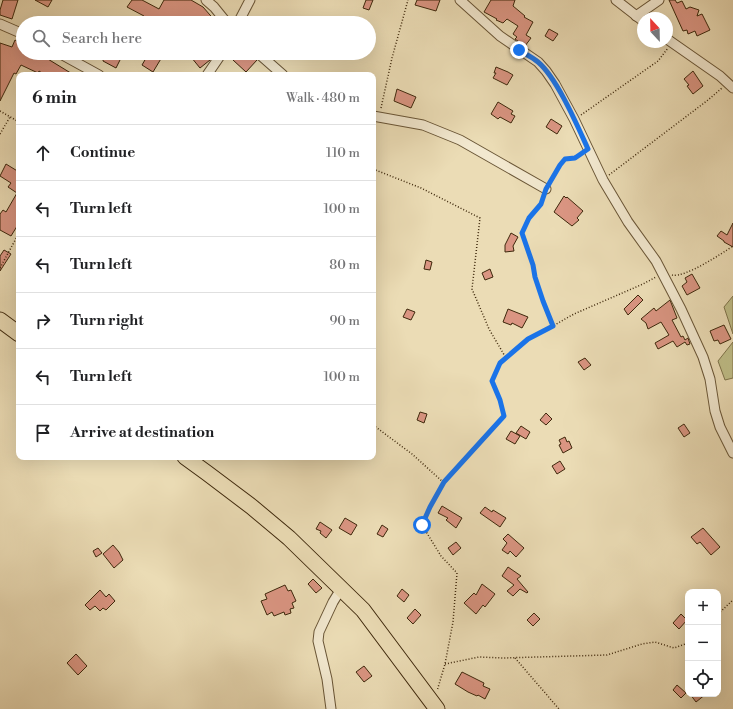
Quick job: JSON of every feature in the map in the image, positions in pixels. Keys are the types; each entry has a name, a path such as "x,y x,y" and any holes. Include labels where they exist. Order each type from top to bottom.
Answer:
{"highway":[{"path":"0,320 16,332"},
{"path":"189,460 289,538 363,610 435,707"}],"street":[{"path":"206,0 221,16"},
{"path":"242,16 250,0"},
{"path":"460,0 500,36 538,62 555,84 603,180 628,222 656,260 681,309 703,356 710,379 715,410 720,427 733,454"},
{"path":"616,0 637,16"},
{"path":"646,12 659,0"},
{"path":"0,24 16,31"},
{"path":"673,44 731,85"},
{"path":"71,60 93,72"},
{"path":"209,72 217,60"},
{"path":"266,60 280,72"},
{"path":"376,117 422,125 460,140 546,189"},
{"path":"331,709 327,679 318,640 321,626 341,589"}],"path":[{"path":"376,117 408,0"},
{"path":"574,120 658,61 665,53 667,48"},
{"path":"603,180 708,100 731,85"},
{"path":"0,111 16,120"},
{"path":"0,134 10,117"},
{"path":"553,326 535,277 533,265 522,233 529,218 541,204 546,189 560,165 565,159 575,158 588,149"},
{"path":"376,170 421,188 480,218 472,289 488,329 506,358"},
{"path":"0,268 16,239"},
{"path":"435,707 453,622 457,573 441,556 422,525 444,482 504,416 500,400 492,381 500,363 528,339 574,314 643,284 663,273 677,276 695,269 733,246"},
{"path":"376,427 412,454 444,482"},
{"path":"721,611 733,600"},
{"path":"445,664 479,657 515,658 607,656 642,644 656,642 674,648 685,644"},
{"path":"515,658 559,709"}],"shaded area":[{"path":"733,296 733,334 724,307"},
{"path":"733,342 733,378 725,380 718,361"}],"building":[{"path":"3,0 18,0 12,19 0,15"},
{"path":"35,0 52,0 48,7"},
{"path":"132,0 142,0 159,9 164,0 191,0 203,7 211,16 144,16 127,7"},
{"path":"366,0 373,0 369,10 363,8"},
{"path":"417,0 440,0 436,11 415,5"},
{"path":"491,0 515,0 513,6 525,16 524,17 533,22 526,35 531,38 525,46 515,39 517,37 513,34 518,26 507,19 503,23 484,12"},
{"path":"669,0 675,0 677,3 682,1 686,9 690,7 699,10 697,16 702,14 710,30 697,36 695,31 688,34 687,30 683,31"},
{"path":"549,29 558,34 553,41 545,36"},
{"path":"15,40 16,60 49,60 69,72 36,72 21,65 16,74 14,73 0,101 0,43 12,47"},
{"path":"103,60 120,60 116,68"},
{"path":"145,60 160,60 153,72 142,65"},
{"path":"193,60 210,60 200,68"},
{"path":"233,60 257,60 246,72"},
{"path":"496,67 513,75 507,85 493,78 496,73 494,73"},
{"path":"693,71 703,86 693,94 687,86 689,85 684,79"},
{"path":"397,89 416,97 411,108 394,101"},
{"path":"498,102 513,111 511,114 515,116 511,123 500,117 498,119 491,114"},
{"path":"551,119 562,126 557,134 546,127"},
{"path":"6,164 16,170 16,192 8,187 11,183 0,176"},
{"path":"16,195 16,228 11,236 0,230 0,214 3,210 6,212"},
{"path":"564,196 583,211 577,218 579,220 572,226 554,212"},
{"path":"733,223 733,247 717,236 721,231 727,235"},
{"path":"511,233 518,237 513,246 514,251 505,252 505,245"},
{"path":"4,250 11,254 0,271 0,256"},
{"path":"426,260 432,262 430,270 424,269"},
{"path":"490,269 493,277 485,280 482,273"},
{"path":"692,274 700,288 687,295 682,286 687,282 685,278"},
{"path":"638,295 643,300 628,315 624,309"},
{"path":"670,300 677,318 672,320 681,337 683,336 685,340 688,338 690,344 687,345 685,342 677,347 673,341 658,349 655,343 669,335 661,322 648,329 646,323 641,319 654,308 656,311"},
{"path":"407,309 415,312 411,320 403,317"},
{"path":"508,309 528,317 522,328 512,323 511,325 503,322"},
{"path":"724,325 731,339 720,344 718,340 714,341 710,331"},
{"path":"585,358 591,365 584,370 578,362"},
{"path":"420,412 427,414 424,423 417,420"},
{"path":"546,413 552,419 546,425 540,420"},
{"path":"684,424 690,433 684,437 678,428"},
{"path":"521,426 530,432 526,439 516,433"},
{"path":"511,431 520,436 515,444 506,439"},
{"path":"565,437 567,442 569,441 572,448 563,453 559,445 561,444 559,440"},
{"path":"560,461 565,469 557,474 552,466"},
{"path":"442,506 462,518 456,528 446,520 448,518 438,513"},
{"path":"485,507 506,518 500,527 480,513"},
{"path":"345,518 357,525 351,535 339,528"},
{"path":"320,522 332,530 326,538 320,533 321,531 316,529"},
{"path":"382,525 388,529 383,537 377,534"},
{"path":"703,528 720,547 711,555 700,542 697,544 691,537"},
{"path":"508,534 524,548 516,557 510,551 508,554 502,550 507,543 503,539"},
{"path":"456,542 461,548 453,555 448,548"},
{"path":"113,545 123,560 114,568 103,554"},
{"path":"98,548 102,553 96,557 93,551"},
{"path":"508,567 521,576 517,579 528,592 527,593 520,589 513,596 507,591 514,585 502,576"},
{"path":"313,579 322,588 316,593 308,584"},
{"path":"482,584 495,594 485,607 483,605 476,614 464,603 474,593 476,595"},
{"path":"285,585 288,591 291,590 296,601 292,603 294,608 290,609 291,613 285,615 284,612 274,616 272,612 267,615 261,601 267,599 265,594"},
{"path":"402,589 409,595 404,602 397,596"},
{"path":"100,590 106,597 109,594 115,601 106,610 103,608 100,611 95,606 90,610 85,605"},
{"path":"415,609 421,615 413,624 407,618"},
{"path":"534,613 540,619 533,626 527,620"},
{"path":"681,614 685,618 685,622 679,629 673,623"},
{"path":"76,654 87,666 78,675 67,663"},
{"path":"364,666 372,676 364,682 356,672"},
{"path":"462,672 484,683 483,686 490,689 485,699 468,692 455,684"},
{"path":"677,685 685,692 685,694 681,698 673,690"},
{"path":"692,697 702,697 696,702"}],"route":[{"path":"422,525 444,482 504,416 500,400 492,381 500,363 528,339 553,326 543,301 522,233 529,218 541,204 546,189 560,165 565,159 575,158 588,149 555,84 546,71 538,62 519,50"}]}
